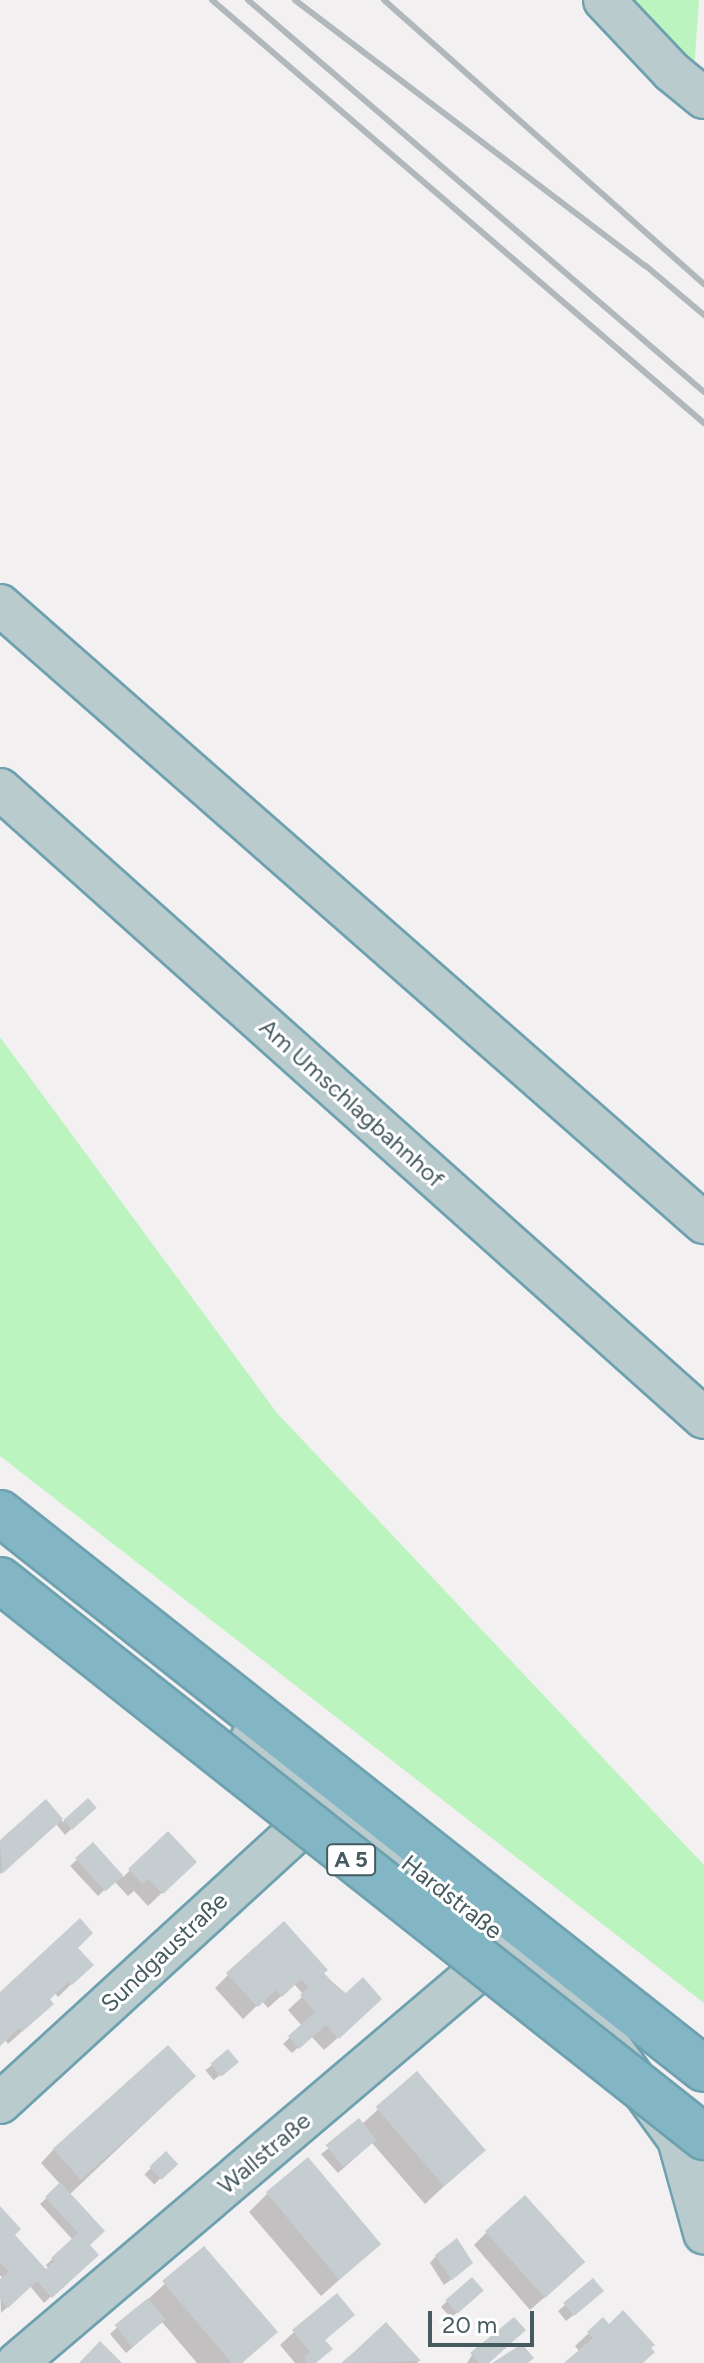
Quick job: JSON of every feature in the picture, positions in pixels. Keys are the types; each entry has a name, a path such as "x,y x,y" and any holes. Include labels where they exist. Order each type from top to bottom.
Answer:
{"highway":[{"name":"A 5","path":"0,1513 704,2069"},
{"name":"A 5","path":"0,1580 704,2137"}],"street":[{"path":"604,0 672,72 704,98"},
{"path":"0,605 704,1223"},
{"name":"Am Umschlagbahnhof","path":"0,789 704,1418"},
{"name":"Hardstraße","path":"0,1540 565,1984 678,2139 704,2233"},
{"name":"Sundgaustraße","path":"0,2103 329,1801"},
{"name":"Wallstraße","path":"17,2363 511,1943"}],"green space":[{"path":"632,0 699,0 694,70"},
{"path":"0,1037 277,1413 704,1865 704,2003 0,1456"}],"building":[{"path":"88,1798 97,1808 72,1830 63,1820"},
{"path":"46,1799 63,1819 2,1874 0,1840"},
{"path":"168,1831 197,1862 163,1894 148,1879 143,1884 128,1869"},
{"path":"93,1842 123,1875 105,1892 75,1858"},
{"path":"80,1918 93,1933 78,1948 94,1965 50,1999 54,2004 22,2032 19,2028 0,2046 0,1992"},
{"path":"284,1921 328,1970 324,1973 339,1989 346,1993 363,1977 382,1999 339,2039 326,2025 299,2049 288,2036 315,2012 300,1995 309,1987 301,1979 282,1997 276,1990 258,2007 226,1973"},
{"path":"168,2045 196,2076 81,2180 53,2149"},
{"path":"228,2049 239,2062 221,2077 210,2064"},
{"path":"417,2071 486,2150 444,2186 375,2107"},
{"path":"359,2118 377,2140 343,2167 326,2145"},
{"path":"166,2151 178,2164 161,2180 149,2167"},
{"path":"308,2157 381,2244 339,2280 266,2192"},
{"path":"60,2182 105,2231 90,2245 99,2255 52,2298 37,2281 8,2308 0,2299 0,2279 9,2272 0,2262 0,2206 21,2229 15,2235 46,2269 54,2261 51,2258 78,2233 45,2197"},
{"path":"525,2195 585,2262 545,2298 485,2231"},
{"path":"457,2238 473,2263 452,2280 435,2255"},
{"path":"204,2246 278,2332 242,2363 232,2363 162,2281"},
{"path":"472,2277 484,2291 457,2314 446,2300"},
{"path":"593,2278 604,2291 574,2316 563,2303"},
{"path":"337,2293 355,2315 325,2340 333,2349 316,2363 308,2363 304,2357 310,2352 292,2330"},
{"path":"148,2298 166,2320 132,2347 115,2325"},
{"path":"623,2310 655,2345 651,2348 655,2352 643,2363 564,2363 593,2338 587,2332 603,2317 609,2324"},
{"path":"514,2317 526,2330 489,2363 479,2363 470,2353"},
{"path":"386,2322 421,2361 341,2363 354,2352"},
{"path":"100,2341 122,2363 79,2363"},
{"path":"522,2344 534,2358 528,2363 492,2363"}],"railway":[{"path":"212,0 704,423"},
{"path":"248,0 704,392"},
{"path":"295,0 646,266 704,315"},
{"path":"384,0 704,284"}]}
